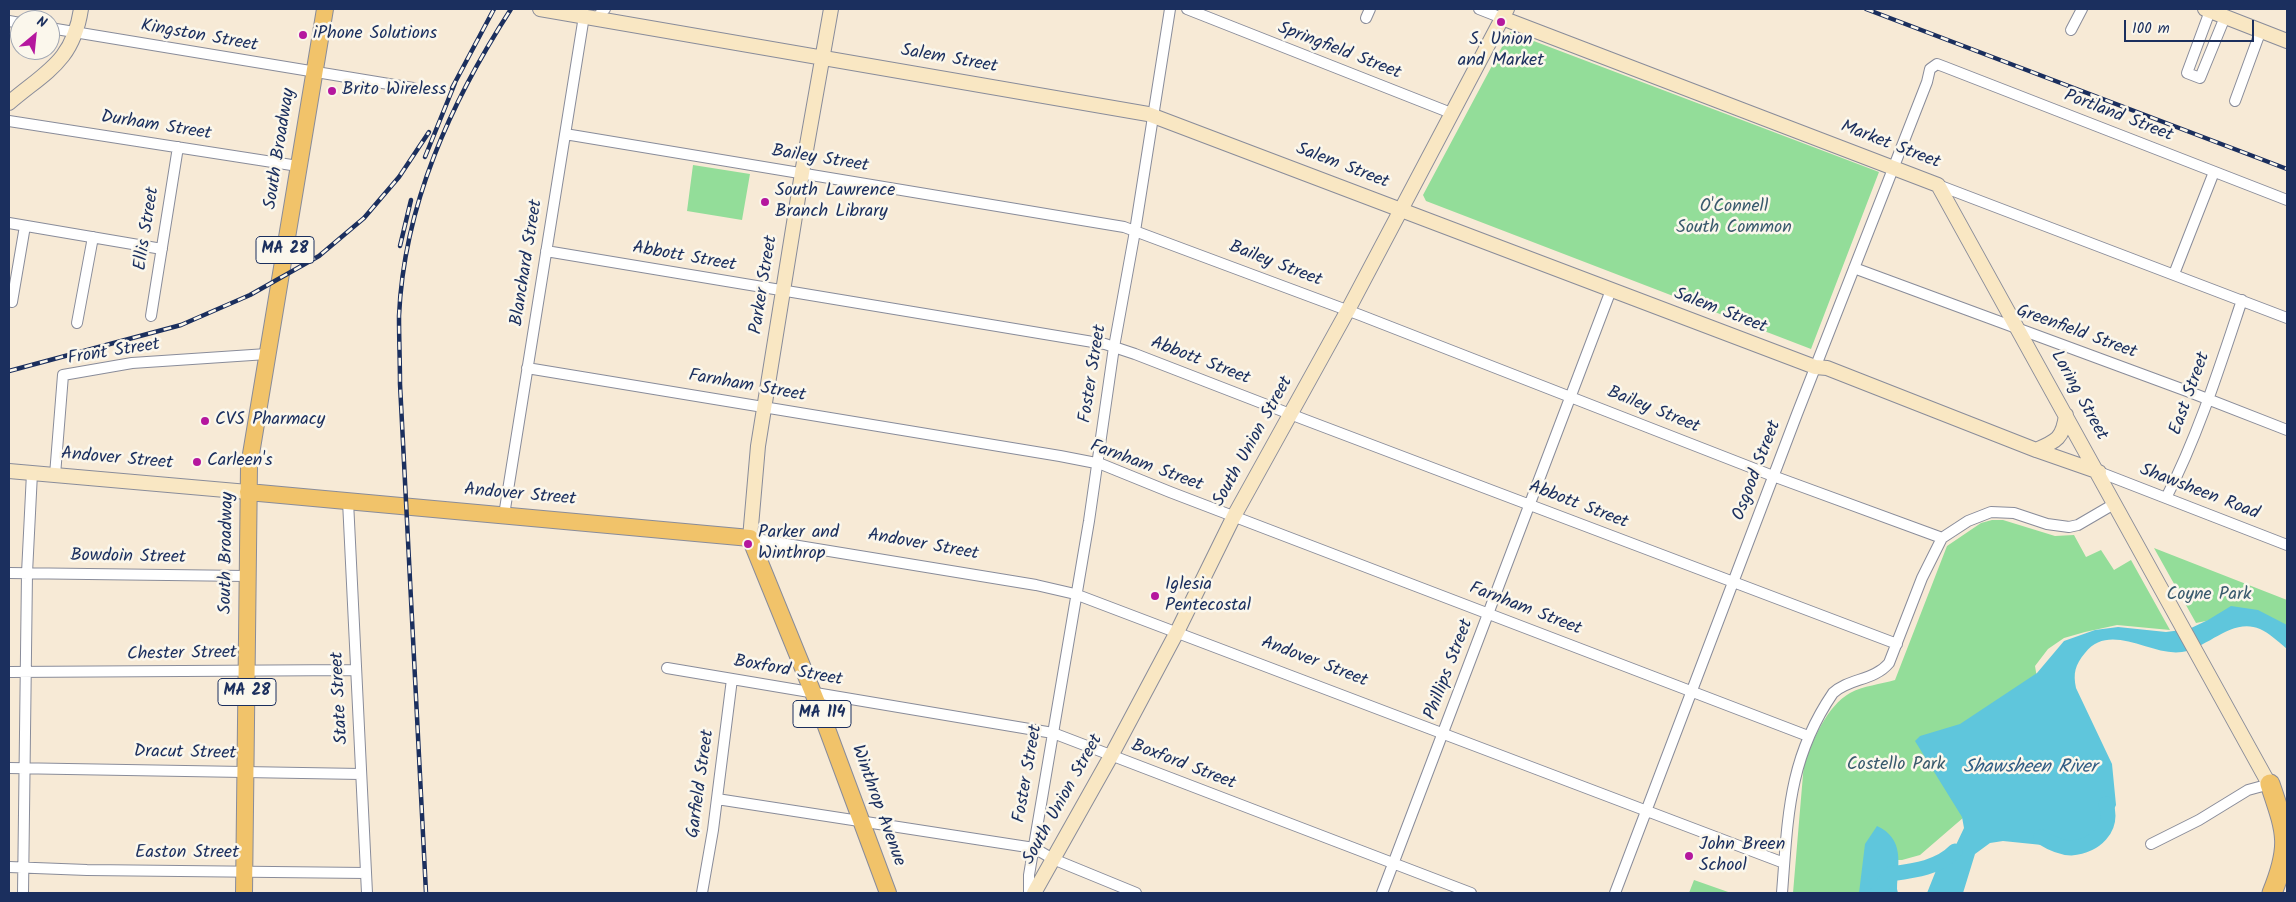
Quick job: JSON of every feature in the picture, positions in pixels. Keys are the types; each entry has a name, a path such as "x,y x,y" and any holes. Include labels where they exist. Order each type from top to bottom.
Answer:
{"highway":[{"path":"2270,784 2287,795"},
{"path":"2270,784 2285,828 2286,842 2283,864 2273,892"},
{"path":"2273,892 2287,878"}],"main road":[{"path":"9,103 59,63 75,32 81,9"},
{"name":"South Broadway","path":"244,893 249,466 325,9"},
{"name":"Salem Street","path":"540,9 591,15 1153,116 1815,368 1827,368 2036,450 2099,472"},
{"name":"Parker Street","path":"750,538 754,482 764,407 831,9"},
{"path":"2208,10 2287,41"},
{"name":"South Union Street","path":"1034,893 1111,756 1234,516 1292,415 1504,13"},
{"name":"Market Street","path":"1504,13 1938,185"},
{"name":"Loring Street","path":"1938,185 2099,472 2114,504 2287,817"},
{"path":"2036,450 2051,444 2062,434 2066,415"},
{"name":"Andover Street","path":"9,471 750,538"},
{"name":"Winthrop Avenue","path":"750,538 813,693 888,893"}],"street":[{"name":"Foster Street","path":"1029,893 1029,875 1097,463 1114,347 1136,231 1170,9"},
{"name":"Springfield Street","path":"1187,9 1452,113"},
{"name":"Market Street","path":"1479,9 1504,13"},
{"path":"2072,30 2082,9"},
{"path":"2208,10 2187,73 2200,78 2225,17"},
{"name":"Blanchard Street","path":"504,515 565,134 591,15"},
{"name":"Kingston Street","path":"60,30 413,88"},
{"path":"2235,101 2262,30"},
{"name":"Osgood Street","path":"1615,893 1815,368 1927,82 1930,69 1937,64"},
{"name":"Portland Street","path":"1937,64 2287,200"},
{"name":"Durham Street","path":"9,121 298,166"},
{"name":"Bailey Street","path":"565,134 1124,227 1348,310 1774,476 1942,538"},
{"name":"Ellis Street","path":"151,316 178,147"},
{"path":"2174,274 2214,172"},
{"name":"Market Street","path":"1938,185 2287,318"},
{"path":"9,223 162,249"},
{"path":"9,301 12,302 25,226"},
{"path":"77,322 93,237"},
{"name":"Abbott Street","path":"546,251 1114,347 1896,644"},
{"name":"Greenfield Street","path":"1854,268 2287,430"},
{"name":"Phillips Street","path":"1382,893 1611,290"},
{"name":"East Street","path":"2166,498 2178,476 2242,300"},
{"name":"Front Street","path":"55,475 63,374 132,363 267,354"},
{"name":"Farnham Street","path":"527,368 1097,463 1808,736"},
{"name":"Shawsheen Road","path":"2099,472 2287,544"},
{"path":"23,893 27,573 32,473"},
{"name":"State Street","path":"348,501 367,893"},
{"path":"1782,893 1792,786 1801,751 1833,693 1839,687 1883,670 1889,663 1922,578 1942,538 1968,521 1992,512 2014,513 2047,524 2069,527 2078,525 2102,509 2114,504"},
{"name":"Andover Street","path":"750,538 1036,585 1075,594 1784,863"},
{"name":"Bowdoin Street","path":"9,573 247,576"},
{"name":"Boxford Street","path":"667,668 1053,733 1471,893"},
{"name":"Chester Street","path":"9,672 356,670"},
{"name":"Garfield Street","path":"703,893 732,679"},
{"name":"Dracut Street","path":"9,768 361,774"},
{"path":"2151,844 2199,820 2248,790 2270,784"},
{"path":"717,799 1034,848 1053,860 1136,893"},
{"name":"Easton Street","path":"9,867 87,870 366,873"}],"green space":[{"name":"O'Connell South Common","path":"1510,32 1879,172 1811,349 1426,201 1423,195"},
{"path":"693,165 750,174 742,220 687,211"},
{"name":"Costello Park","path":"2003,520 2055,536 2074,535 2086,557 2101,550 2114,570 2131,560 2170,630 2117,625 2064,638 2048,649 2035,666 2038,684 1971,811 1920,855 1902,860 1885,860 1865,893 1793,893 1804,763 1816,734 1834,706 1850,693 1895,680 1947,546 1981,523"},
{"name":"Coyne Park","path":"2154,548 2287,600 2287,631 2231,616 2196,623"},
{"path":"1694,880 1731,893 1689,893"}],"water":[{"name":"Shawsheen River","path":"2231,606 2258,610 2287,625 2287,649 2270,635 2250,626 2230,630 2201,645 2182,652 2158,650 2132,642 2106,640 2095,644 2079,661 2075,673 2076,688 2112,764 2116,805 2106,826 2085,840 2052,846 2003,841 1990,843 1975,854 1963,893 1927,893 1941,858 1955,847 1964,828 1962,817 1915,741 1920,736 1960,724 2037,673 2064,641 2095,630 2118,627 2166,632 2189,629"},
{"path":"1877,826 1886,831 1896,845 1898,853 1898,893 1859,893 1865,844"}],"waterway":[{"name":"Shawsheen River","path":"2041,837 2067,848 2088,844 2095,840 2105,828 2108,813 2106,804"},
{"name":"Shawsheen River","path":"1877,893 1890,874 1933,865 1949,857 1955,851"}],"railway":[{"path":"452,88 494,9"},
{"path":"426,893 400,384 399,316 403,274 410,234 434,155 469,80 511,9"},
{"path":"1866,9 2287,169"},
{"path":"425,157 455,83"},
{"path":"9,371 181,325 250,295 319,256 364,218 399,177 429,132"},
{"path":"400,246 411,200"}],"place":[{"name":"S. Union and Market","path":"1501,22"},
{"name":"iPhone Solutions","path":"303,35"},
{"name":"Brito Wireless","path":"332,91"},
{"name":"South Lawrence Branch Library","path":"765,202"},
{"name":"CVS Pharmacy","path":"205,421"},
{"name":"Carleen's","path":"197,462"},
{"name":"Parker and Winthrop","path":"748,544"},
{"name":"Iglesia Pentecostal","path":"1155,596"},
{"name":"John Breen School","path":"1689,856"}]}
